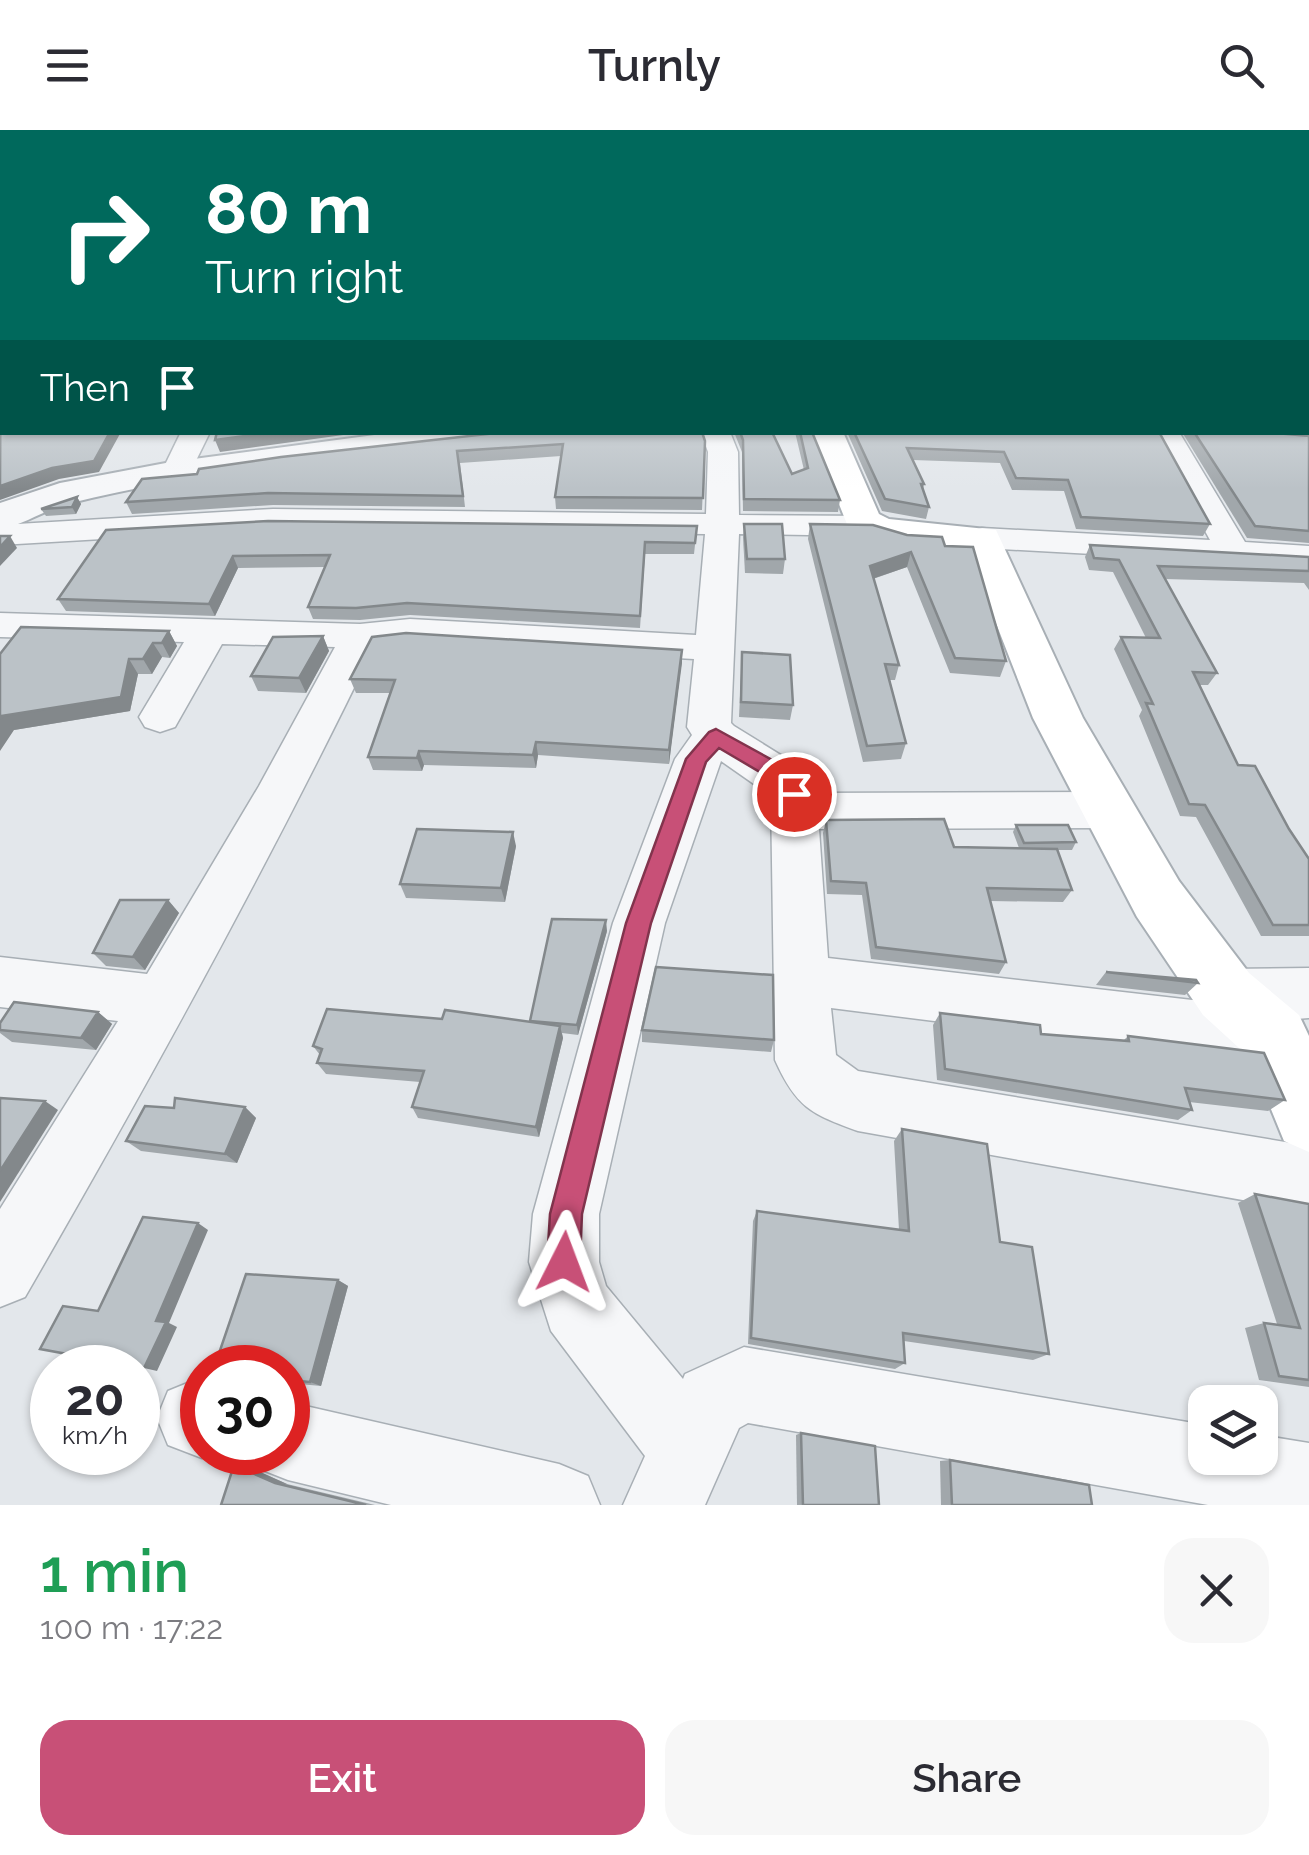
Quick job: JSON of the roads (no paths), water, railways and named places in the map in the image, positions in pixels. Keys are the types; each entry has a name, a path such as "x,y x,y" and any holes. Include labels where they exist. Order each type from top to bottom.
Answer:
{"main road":[{"path":"827,435 862,521 896,532 982,538 1058,718 1158,899 1226,994 1275,1037 1309,1116"}],"street":[{"path":"177,471 195,435"},
{"path":"5,517 177,471 474,435"},
{"path":"716,435 723,452 722,522 709,727 716,737 777,772 794,794 805,1060 814,1080 833,1092 858,1100 1309,1179"},
{"path":"1166,435 1235,554"},
{"path":"5,517 870,526"},
{"path":"982,538 1073,540 1235,554 1309,556"},
{"path":"0,625 360,636 410,631 716,648"},
{"path":"160,717 210,631"},
{"path":"0,1272 161,1001 298,759 360,636"},
{"path":"677,1478 576,1306 564,1262 566,1214 639,923 697,759 716,737"},
{"path":"797,811 1109,810"},
{"path":"802,980 1275,1037"},
{"path":"0,982 161,1001"},
{"path":"1226,994 1309,993"},
{"path":"677,1478 712,1401 744,1385 1309,1482"},
{"path":"310,1445 559,1505"}]}
